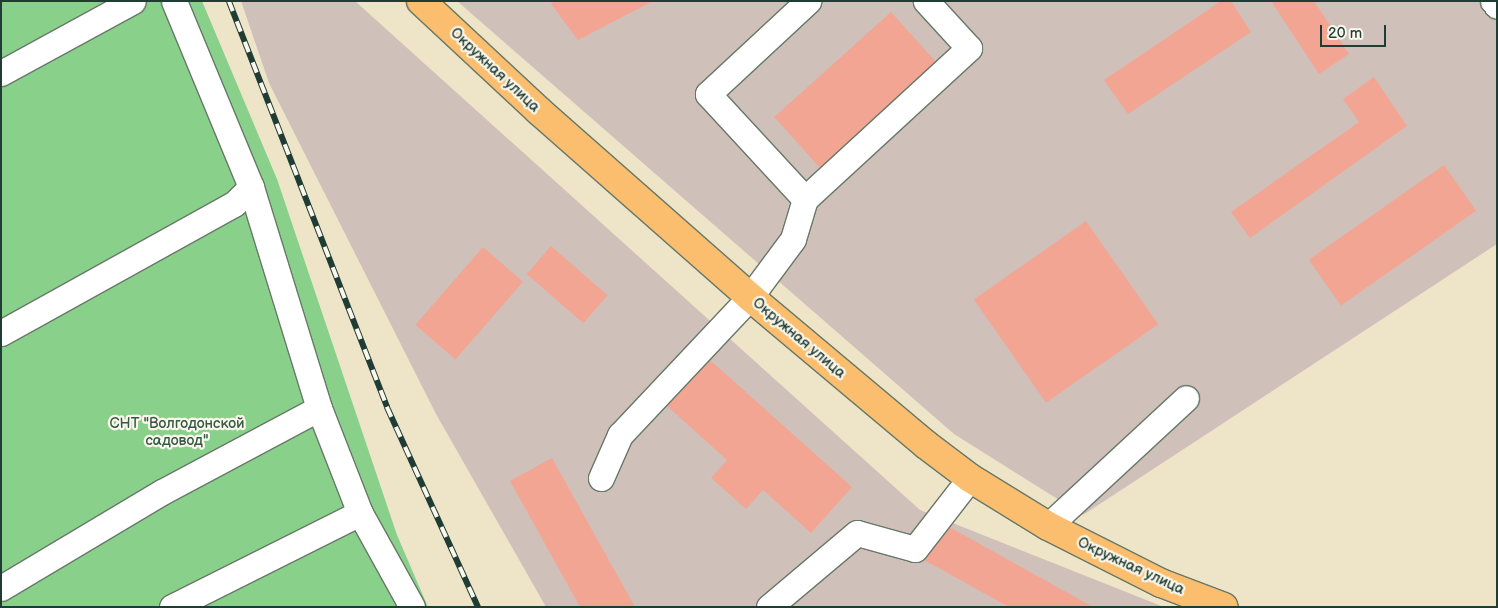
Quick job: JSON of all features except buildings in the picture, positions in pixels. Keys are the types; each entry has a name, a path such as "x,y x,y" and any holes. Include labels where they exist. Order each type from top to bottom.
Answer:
{"main road":[{"name":"Окружная улица","path":"421,1 539,110 750,297 970,478 1048,526 1161,583 1224,607"}],"street":[{"path":"1,73 133,1"},
{"path":"174,1 250,187 319,408 360,513 412,607"},
{"path":"805,199 708,94 808,1"},
{"path":"601,478 620,435 750,297 793,239 805,199 969,48 926,1"},
{"path":"1494,1 1497,6"},
{"path":"1,333 234,204 250,187"},
{"path":"1048,526 1186,398"},
{"path":"1,588 162,492 319,408"},
{"path":"769,607 857,533 915,549 970,478"},
{"path":"172,607 360,513"}],"shaded area":[{"path":"241,1 355,1 920,510 1164,607 546,607 436,414 269,83"},
{"path":"457,1 1482,1 1497,21 1497,244 1083,515 954,434"}],"green space":[{"name":"СНТ \"Волгодонской садовод\"","path":"1,1 202,1 277,179 397,535 428,607 1,607"}],"railway":[{"path":"229,1 387,407 478,607"}]}
